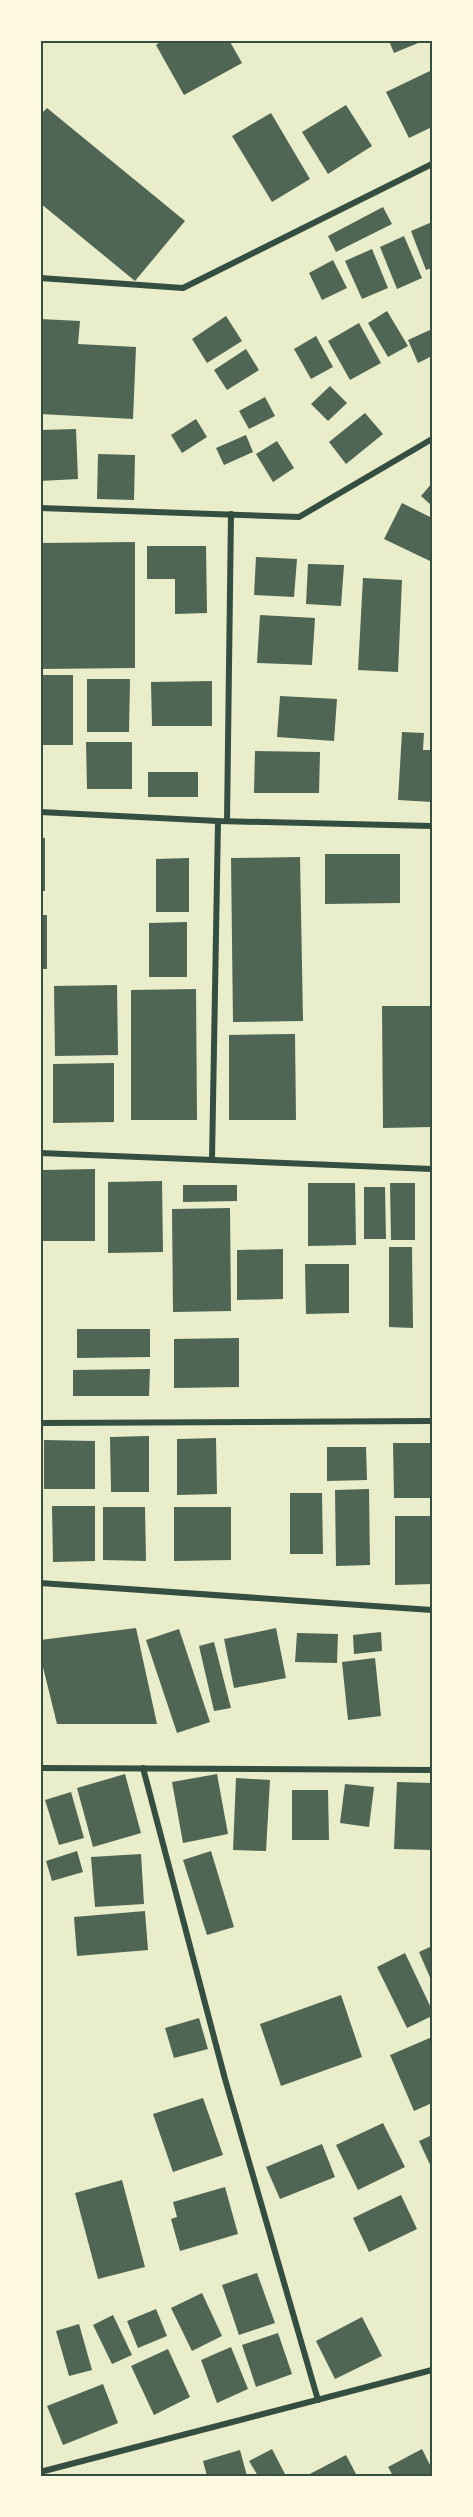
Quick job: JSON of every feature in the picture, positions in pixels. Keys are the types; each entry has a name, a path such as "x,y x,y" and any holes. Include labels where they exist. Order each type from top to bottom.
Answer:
{"street":[{"path":"40,278 183,288 432,164"},
{"path":"40,508 299,517 432,439"},
{"path":"227,821 231,514"},
{"path":"40,812 218,821 432,826"},
{"path":"212,1160 218,821"},
{"path":"40,1153 432,1169"},
{"path":"40,1423 432,1421"},
{"path":"40,1583 432,1610"},
{"path":"40,1768 432,1770"},
{"path":"143,1768 225,2079 318,2400"},
{"path":"40,2472 432,2370"}],"building":[{"path":"163,40 229,40 242,63 184,95 156,45"},
{"path":"389,41 423,41 394,53"},
{"path":"432,70 432,127 409,138 386,92"},
{"path":"346,105 372,146 328,174 302,132"},
{"path":"47,108 185,221 135,281 40,203 40,115"},
{"path":"271,113 310,179 272,202 232,136"},
{"path":"383,207 392,224 336,252 328,236"},
{"path":"432,222 432,268 426,270 411,231"},
{"path":"404,236 422,278 397,289 380,247"},
{"path":"372,249 388,288 362,299 345,261"},
{"path":"333,260 347,288 322,300 309,273"},
{"path":"387,311 408,346 388,357 368,323"},
{"path":"226,316 242,341 207,363 192,339"},
{"path":"40,319 80,321 78,344 136,347 133,419 40,414"},
{"path":"359,323 381,363 350,380 328,341"},
{"path":"432,329 432,356 418,363 408,340"},
{"path":"316,336 333,367 311,379 294,349"},
{"path":"246,349 259,370 227,390 214,370"},
{"path":"330,386 347,403 328,421 311,404"},
{"path":"265,397 275,416 249,429 239,411"},
{"path":"365,413 383,434 346,464 329,442"},
{"path":"196,419 207,437 182,453 171,435"},
{"path":"76,429 78,479 40,481 40,430"},
{"path":"246,435 253,452 224,465 216,448"},
{"path":"277,441 294,468 273,482 256,454"},
{"path":"98,454 135,455 134,500 97,499"},
{"path":"432,483 432,506 421,496"},
{"path":"402,503 432,518 430,561 384,539"},
{"path":"135,542 135,668 40,669 40,543"},
{"path":"147,546 206,546 207,613 175,614 175,579 147,579"},
{"path":"256,557 297,559 294,597 254,595"},
{"path":"308,564 344,565 341,606 306,604"},
{"path":"363,578 402,580 398,672 358,670"},
{"path":"260,615 315,618 312,665 257,663"},
{"path":"40,675 73,675 73,745 40,745"},
{"path":"87,679 130,679 129,732 87,732"},
{"path":"212,681 212,726 152,726 151,682"},
{"path":"280,696 337,699 334,741 277,737"},
{"path":"402,732 424,733 423,750 432,750 432,802 398,800"},
{"path":"86,742 132,742 132,789 87,789"},
{"path":"255,751 320,752 319,793 254,793"},
{"path":"148,772 198,772 198,797 148,797"},
{"path":"40,838 45,838 45,891 40,891"},
{"path":"325,854 400,854 400,903 325,904"},
{"path":"300,857 303,1021 233,1022 231,858"},
{"path":"189,858 189,912 156,912 156,859"},
{"path":"40,915 47,915 47,969 40,969"},
{"path":"187,922 187,977 149,977 149,923"},
{"path":"117,985 118,1055 55,1056 54,986"},
{"path":"196,989 197,1120 131,1120 131,990"},
{"path":"382,1006 432,1006 432,1127 383,1128"},
{"path":"295,1034 296,1120 229,1120 229,1035"},
{"path":"114,1063 114,1122 53,1123 53,1064"},
{"path":"95,1169 95,1241 42,1241 42,1170"},
{"path":"162,1181 163,1252 108,1253 108,1182"},
{"path":"308,1183 355,1183 356,1245 308,1246"},
{"path":"390,1183 415,1183 415,1240 391,1240"},
{"path":"183,1185 237,1185 237,1201 183,1202"},
{"path":"364,1187 385,1187 386,1239 364,1239"},
{"path":"230,1208 231,1311 173,1312 172,1209"},
{"path":"389,1247 412,1247 413,1328 389,1327"},
{"path":"283,1249 283,1299 237,1300 237,1250"},
{"path":"305,1264 349,1264 349,1313 306,1314"},
{"path":"77,1329 150,1329 150,1357 77,1358"},
{"path":"239,1338 239,1387 174,1388 174,1339"},
{"path":"150,1369 149,1396 73,1396 73,1370"},
{"path":"149,1436 149,1492 111,1492 110,1437"},
{"path":"216,1438 217,1494 177,1495 177,1439"},
{"path":"44,1440 95,1441 95,1489 44,1489"},
{"path":"393,1443 432,1443 432,1498 394,1498"},
{"path":"327,1447 366,1447 367,1480 327,1481"},
{"path":"369,1489 370,1565 336,1566 335,1490"},
{"path":"290,1493 322,1493 323,1554 290,1554"},
{"path":"52,1506 95,1506 95,1561 53,1562"},
{"path":"103,1507 145,1507 146,1561 103,1560"},
{"path":"174,1507 231,1507 231,1560 174,1561"},
{"path":"395,1516 432,1516 432,1584 395,1585"},
{"path":"136,1628 157,1724 57,1724 40,1655 40,1640"},
{"path":"276,1628 286,1678 234,1688 224,1639"},
{"path":"179,1629 210,1722 177,1733 146,1640"},
{"path":"381,1632 382,1651 354,1654 353,1635"},
{"path":"297,1633 338,1634 337,1663 295,1662"},
{"path":"214,1642 231,1708 214,1711 199,1646"},
{"path":"375,1658 381,1716 348,1720 342,1662"},
{"path":"125,1774 141,1833 93,1847 77,1788"},
{"path":"217,1774 228,1834 183,1843 172,1782"},
{"path":"236,1778 270,1780 266,1851 233,1850"},
{"path":"397,1782 432,1783 432,1850 394,1849"},
{"path":"345,1784 374,1787 369,1827 340,1823"},
{"path":"292,1790 328,1790 329,1840 292,1840"},
{"path":"71,1792 84,1838 59,1845 45,1800"},
{"path":"77,1851 83,1872 52,1881 46,1861"},
{"path":"211,1851 234,1927 207,1935 183,1860"},
{"path":"141,1854 144,1904 95,1907 91,1857"},
{"path":"145,1911 148,1950 77,1956 74,1917"},
{"path":"432,1946 432,1982 419,1952"},
{"path":"405,1953 432,2010 432,2016 407,2028 377,1967"},
{"path":"341,1995 362,2057 281,2086 260,2024"},
{"path":"199,2018 208,2049 174,2058 165,2028"},
{"path":"432,2037 432,2103 414,2111 390,2055"},
{"path":"203,2098 223,2155 173,2172 153,2114"},
{"path":"383,2123 405,2167 358,2190 336,2145"},
{"path":"432,2135 432,2169 419,2141"},
{"path":"322,2144 335,2177 280,2199 266,2167"},
{"path":"122,2180 145,2267 98,2279 75,2193"},
{"path":"225,2187 238,2234 180,2251 171,2219 177,2217 173,2202"},
{"path":"401,2195 417,2229 369,2252 353,2218"},
{"path":"257,2273 275,2323 239,2335 222,2285"},
{"path":"202,2293 222,2336 192,2351 171,2308"},
{"path":"156,2309 167,2336 138,2348 127,2321"},
{"path":"113,2315 132,2355 112,2364 93,2325"},
{"path":"362,2317 382,2356 335,2379 316,2341"},
{"path":"79,2324 92,2370 69,2376 56,2331"},
{"path":"278,2333 292,2374 256,2387 242,2345"},
{"path":"231,2347 248,2389 217,2403 201,2360"},
{"path":"168,2349 190,2397 154,2415 131,2366"},
{"path":"103,2384 118,2423 63,2445 47,2406"},
{"path":"272,2449 286,2476 258,2476 249,2461"},
{"path":"422,2449 432,2469 432,2476 393,2476 388,2467"},
{"path":"240,2450 247,2476 207,2476 203,2461"},
{"path":"346,2455 357,2476 306,2476"}]}
